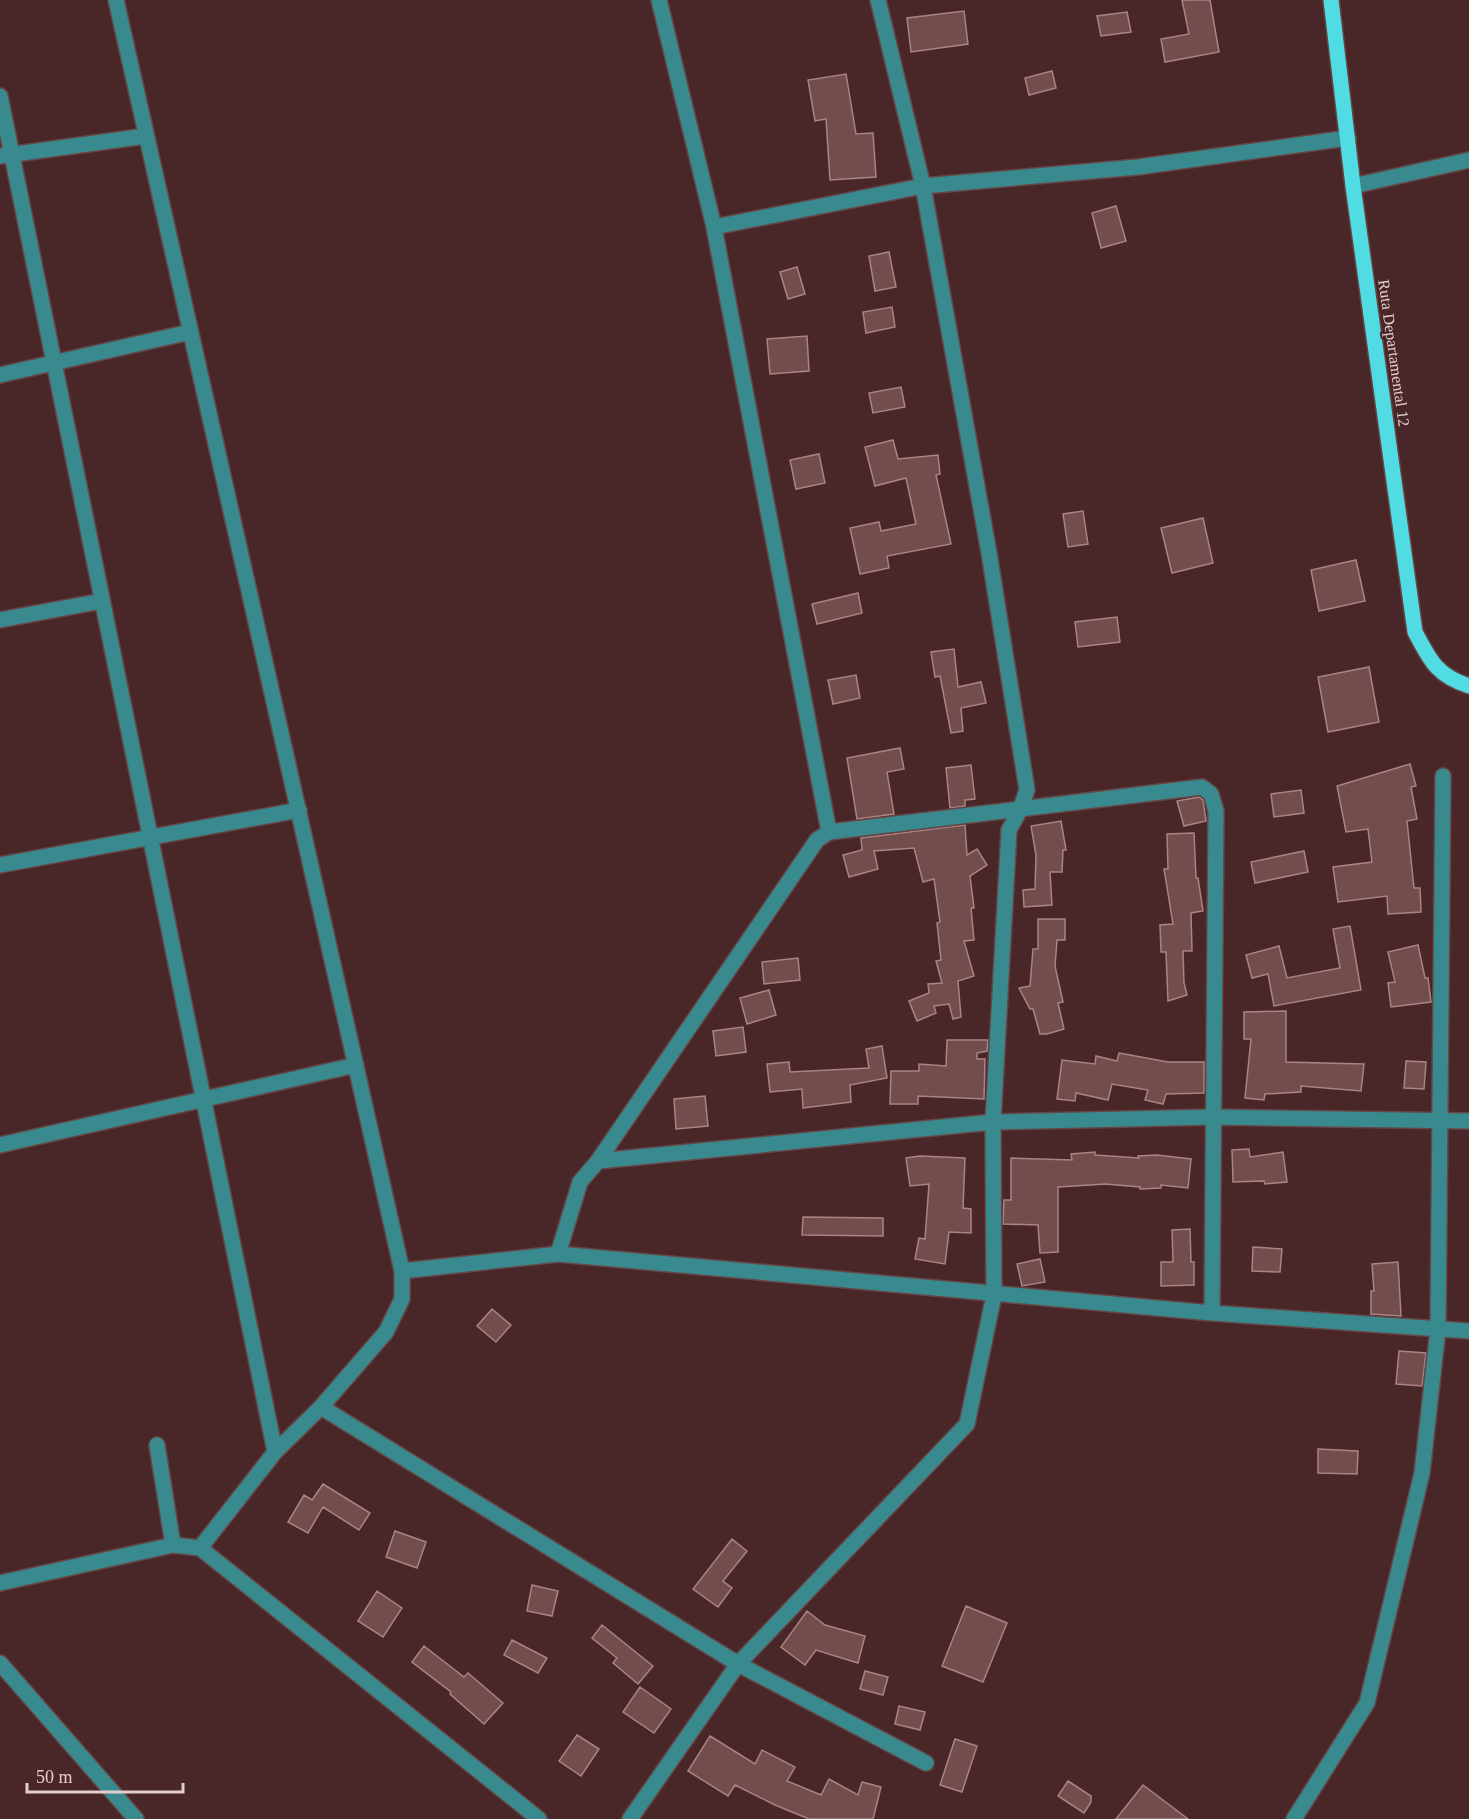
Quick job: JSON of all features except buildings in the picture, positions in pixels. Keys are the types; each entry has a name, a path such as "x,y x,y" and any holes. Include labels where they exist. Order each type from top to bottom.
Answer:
{"main road":[{"name":"Ruta Departamental 12","path":"1331,0 1353,186 1415,632 1431,662 1452,680 1469,686"}],"street":[{"path":"116,0 402,1271 402,1299 386,1332 321,1407 275,1452 200,1548"},
{"path":"659,0 714,227 829,832"},
{"path":"630,1819 738,1664 967,1424 994,1295 993,1122 1009,830 1020,810 1027,790 989,553 922,186 878,0"},
{"path":"0,96 6,155 54,363 275,1452"},
{"path":"6,155 147,136"},
{"path":"714,227 922,186 1138,167 1348,138"},
{"path":"1353,186 1469,160"},
{"path":"0,375 190,332"},
{"path":"0,620 102,601"},
{"path":"1294,1819 1367,1703 1422,1473 1438,1329 1443,776"},
{"path":"558,1254 580,1182 598,1161 818,840 829,832 1202,787 1211,794 1216,811 1212,1313"},
{"path":"0,865 299,810"},
{"path":"0,1145 356,1065"},
{"path":"598,1161 993,1122 1214,1117 1469,1121"},
{"path":"402,1271 558,1254 994,1295 1469,1331"},
{"path":"321,1407 738,1664 926,1763"},
{"path":"157,1446 173,1545"},
{"path":"0,1582 173,1545 200,1548 539,1819"},
{"path":"0,1663 136,1819"}]}
